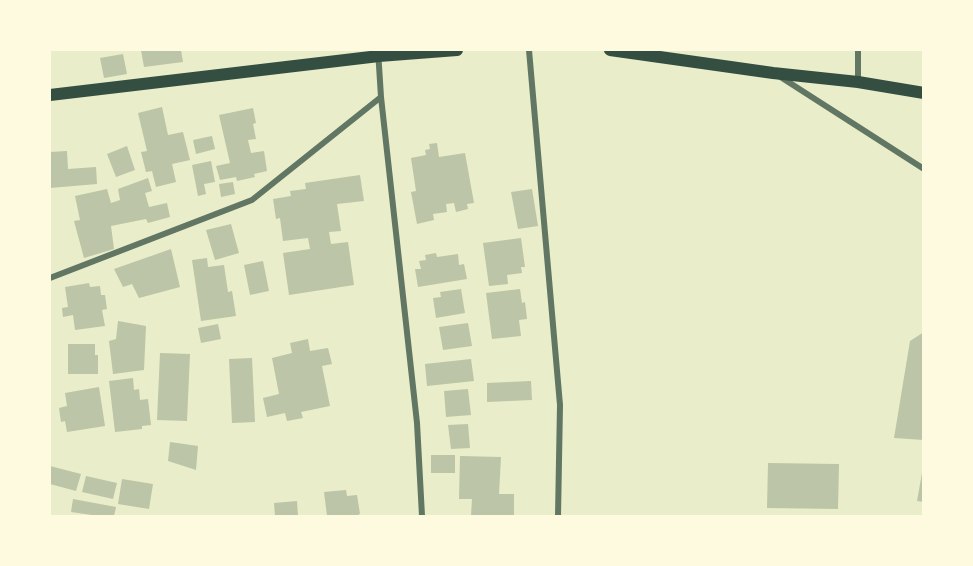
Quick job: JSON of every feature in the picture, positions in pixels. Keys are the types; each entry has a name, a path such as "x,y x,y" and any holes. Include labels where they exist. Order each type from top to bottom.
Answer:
{"main road":[{"path":"50,95 378,53 456,50"},
{"path":"610,50 773,73 858,82 924,93"}],"street":[{"path":"529,50 560,405 558,516"},
{"path":"858,50 858,82"},
{"path":"378,53 417,423 422,516"},
{"path":"773,73 924,169"},
{"path":"50,278 252,200 381,97"}],"building":[{"path":"141,50 181,50 183,62 144,67"},
{"path":"123,54 127,74 104,78 100,58"},
{"path":"162,107 168,135 183,132 190,160 172,164 176,182 156,187 152,171 146,172 141,152 147,151 138,113"},
{"path":"253,108 256,139 248,140 251,153 264,151 267,171 254,174 255,177 237,181 236,177 220,180 216,166 230,163 219,115"},
{"path":"212,136 215,149 196,154 193,140"},
{"path":"437,143 439,157 465,153 474,203 467,204 468,209 456,212 454,203 446,204 447,212 433,214 434,220 417,224 411,192 416,191 411,158 426,155 425,150 430,149 429,144"},
{"path":"127,146 135,170 116,177 107,154"},
{"path":"67,151 68,169 96,167 97,184 50,188 50,152"},
{"path":"211,161 215,182 204,184 206,194 198,196 192,165"},
{"path":"360,175 364,201 337,204 341,231 329,232 331,244 348,242 354,285 289,295 283,253 310,249 308,238 283,241 280,218 276,219 273,199 291,196 290,191 306,189 305,183"},
{"path":"148,178 152,191 145,193 149,207 167,203 170,217 148,223 146,219 111,226 114,249 84,258 74,221 80,220 75,196 107,189 111,203 120,200 118,189"},
{"path":"233,182 235,194 221,197 219,184"},
{"path":"532,189 538,226 518,229 511,192"},
{"path":"231,224 239,253 215,260 206,230"},
{"path":"521,238 525,267 521,267 522,273 507,275 508,284 489,286 483,243"},
{"path":"171,249 180,287 139,298 132,284 123,287 114,269"},
{"path":"436,253 437,257 458,254 459,265 464,264 467,279 418,287 415,269 421,269 419,261 426,260 425,255"},
{"path":"207,258 208,267 224,265 228,292 232,291 236,316 201,321 192,260"},
{"path":"263,261 269,291 250,295 244,265"},
{"path":"89,283 90,287 100,286 101,295 105,295 107,309 102,310 105,326 75,330 73,315 63,317 62,308 68,307 65,287"},
{"path":"461,289 465,313 436,318 433,298 441,297 440,292"},
{"path":"520,289 522,303 525,302 527,319 519,320 521,336 492,339 486,293"},
{"path":"118,321 146,326 144,370 113,374 109,341 116,339"},
{"path":"468,323 472,346 443,350 439,327"},
{"path":"218,324 221,339 201,343 198,328"},
{"path":"924,332 924,440 894,438 910,341"},
{"path":"308,339 310,351 328,348 332,364 322,366 330,406 301,412 303,418 287,421 285,413 267,417 263,398 279,394 272,358 292,353 290,343"},
{"path":"68,344 95,344 95,355 98,355 98,374 68,374"},
{"path":"160,353 190,354 187,421 157,420"},
{"path":"252,358 255,422 232,423 229,359"},
{"path":"471,359 474,381 427,386 425,364"},
{"path":"133,378 134,390 139,389 140,400 148,399 151,425 142,426 142,429 115,432 109,381"},
{"path":"531,381 532,400 487,402 487,383"},
{"path":"99,387 105,426 67,432 65,421 61,422 59,408 67,406 65,393"},
{"path":"468,389 471,415 446,417 444,391"},
{"path":"468,424 470,448 451,449 448,425"},
{"path":"170,442 198,446 196,470 168,461"},
{"path":"431,455 455,455 455,473 431,473"},
{"path":"460,456 501,457 499,494 514,494 514,516 471,516 472,499 459,499"},
{"path":"768,463 839,464 838,509 767,508"},
{"path":"50,466 81,474 76,491 50,484"},
{"path":"922,473 924,473 924,502 917,501"},
{"path":"86,476 117,483 113,499 82,492"},
{"path":"122,479 153,484 149,509 118,504"},
{"path":"346,490 347,496 357,495 360,514 327,516 324,492"},
{"path":"73,499 116,507 114,516 71,512"},
{"path":"297,501 298,516 275,516 274,503"}]}
